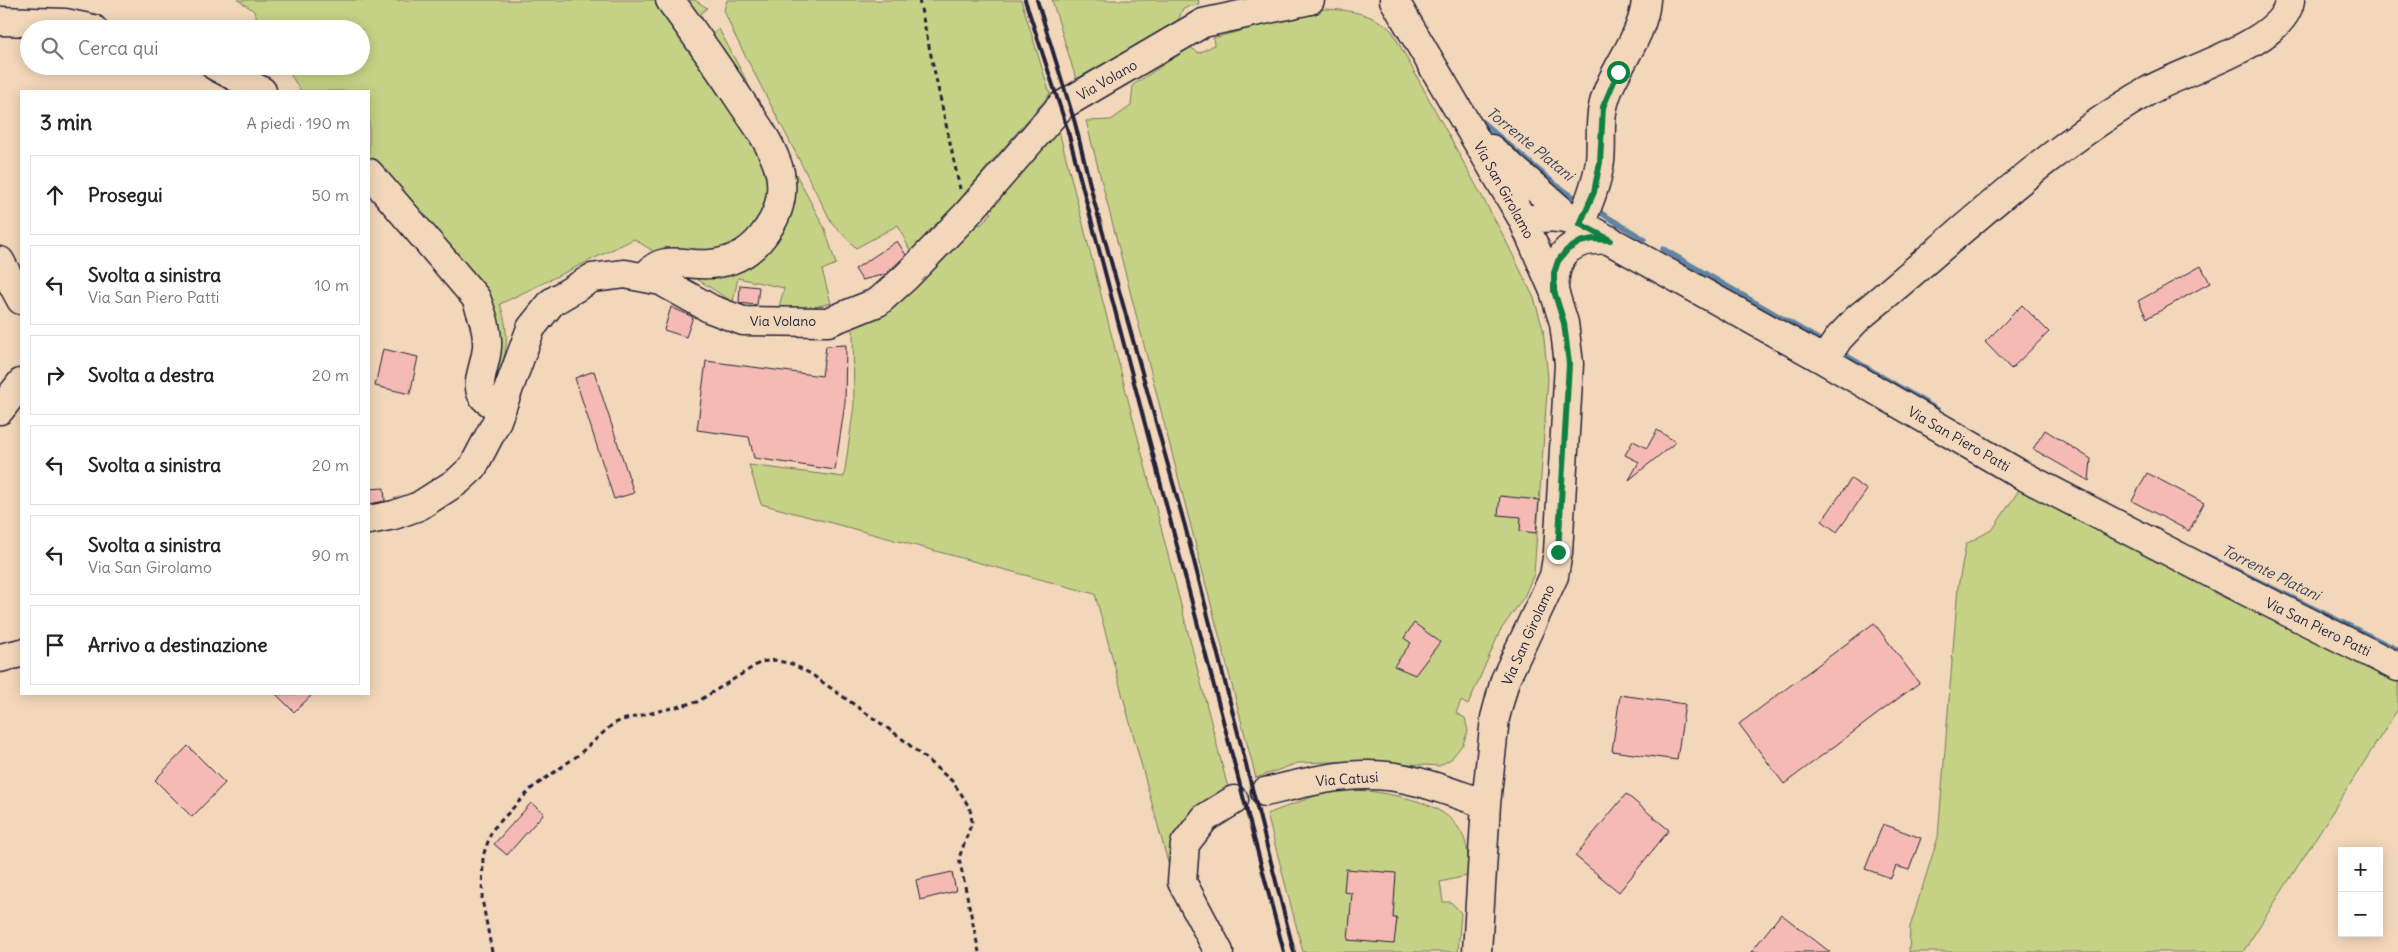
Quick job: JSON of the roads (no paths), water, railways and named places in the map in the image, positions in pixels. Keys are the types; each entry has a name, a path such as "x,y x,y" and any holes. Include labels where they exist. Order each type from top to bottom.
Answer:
{"street":[{"path":"646,278 650,269 660,263 710,264 733,260 751,249 775,219 782,198 780,173 770,145 710,54 670,0"},
{"name":"Via Volano","path":"370,520 394,515 419,506 458,481 473,467 485,446 502,407 531,328 552,302 592,278 625,274 661,281 711,309 743,321 828,322 878,302 968,213 1061,106 1203,23 1310,0"},
{"name":"Via San Girolamo","path":"1394,0 1523,220 1554,291 1564,323 1569,364 1558,552 1554,576 1505,680 1495,718 1486,804 1477,952"},
{"path":"1470,129 1576,221 1594,192 1600,162 1603,107 1618,72 1632,47 1646,0"},
{"path":"1824,360 1839,338 1858,318 2045,161 2148,90 2264,37 2281,19 2289,7 2290,0"},
{"path":"0,21 20,22"},
{"path":"232,75 260,90"},
{"path":"370,174 476,298 485,323 487,348 479,388 482,397 489,403 502,407"},
{"name":"Via San Piero Patti","path":"1523,220 1546,217 1576,221 1824,360 2018,474 2398,667"},
{"path":"1554,291 1554,273 1558,261 1567,250 1580,242 1593,239 1610,240"},
{"path":"0,261 20,298"},
{"path":"0,410 20,384"},
{"path":"0,658 20,653"},
{"name":"Via Catusi","path":"1265,792 1326,778 1372,775 1420,783 1486,804"},
{"path":"1219,952 1182,882 1186,844 1205,818 1234,800"}],"waterway":[{"name":"Torrente Platani","path":"1475,116 1556,185 1580,201"},
{"name":"Torrente Platani","path":"1596,210 1644,239"},
{"name":"Torrente Platani","path":"1663,249 1823,342"},
{"name":"Torrente Platani","path":"1842,353 1938,410"},
{"name":"Torrente Platani","path":"2205,555 2398,650"}],"railway":[{"path":"1025,0 1067,128 1284,952"},
{"path":"1037,0 1075,123 1094,201 1185,526 1294,952"}]}
